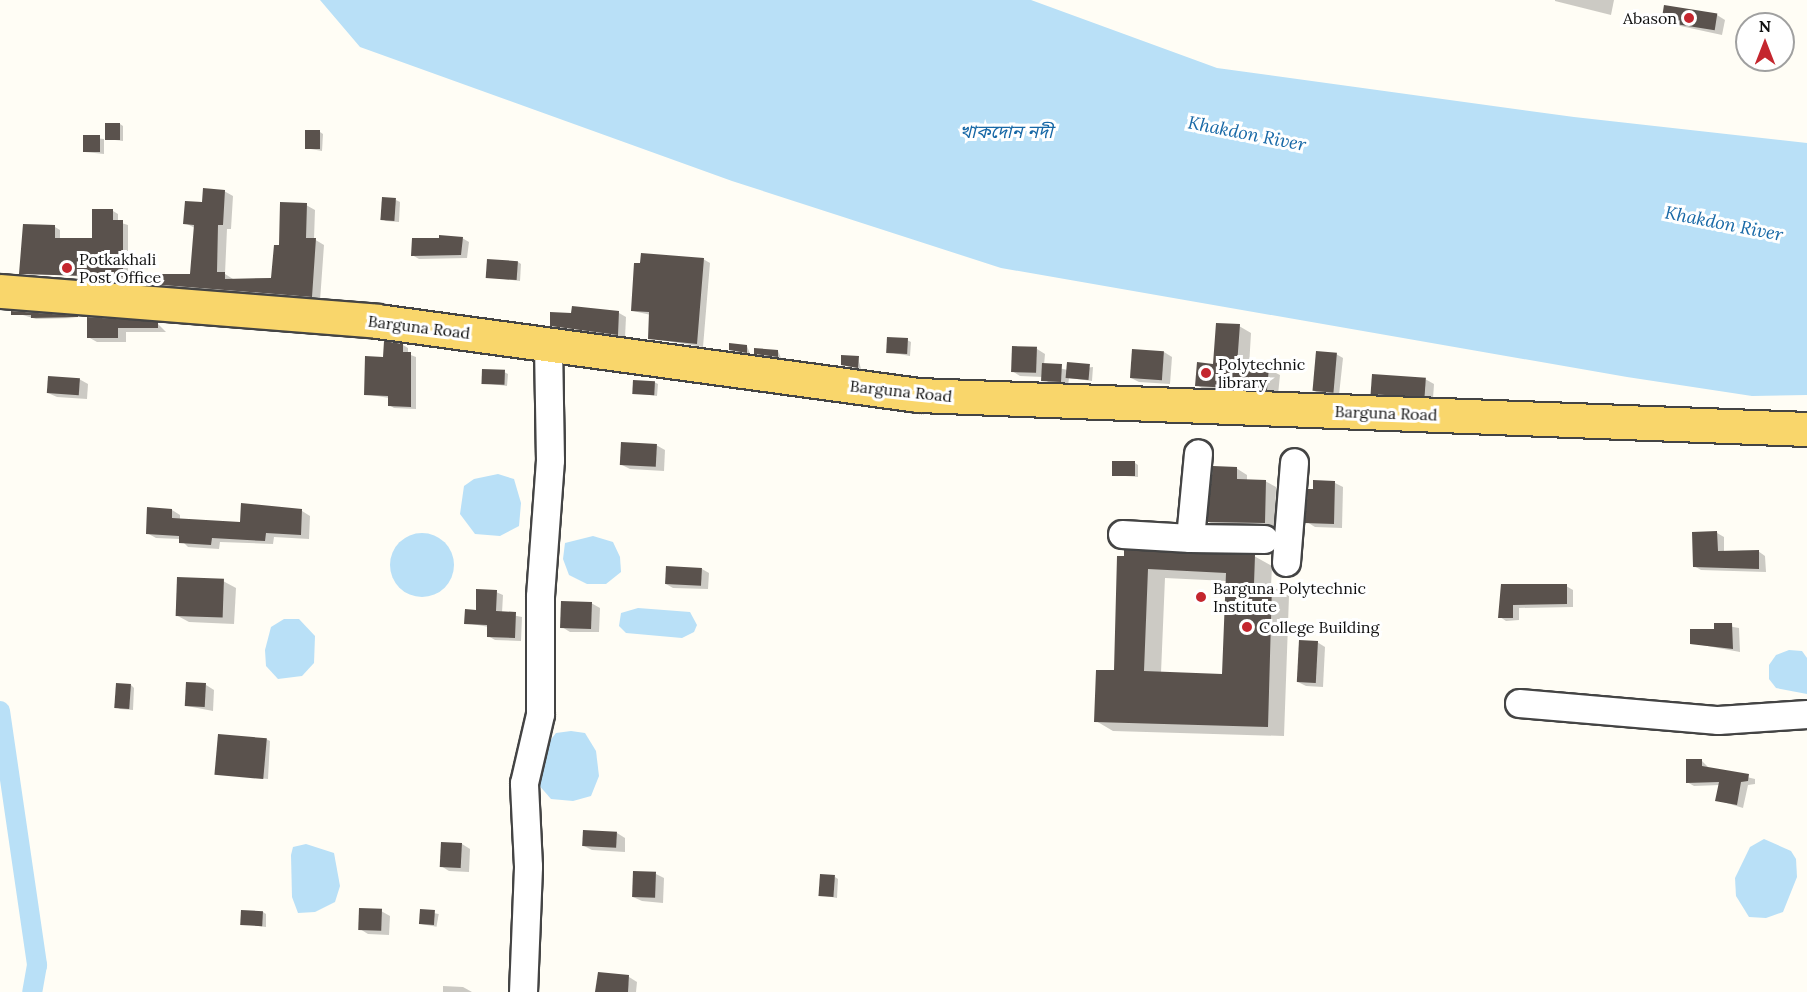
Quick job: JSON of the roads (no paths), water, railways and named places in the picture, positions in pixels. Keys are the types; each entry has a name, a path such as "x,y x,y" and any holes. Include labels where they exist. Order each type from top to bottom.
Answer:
{"main road":[{"name":"Barguna Road","path":"11,291 377,321 918,395 1807,429"}],"street":[{"path":"523,992 528,866 524,783 540,714 540,596 550,460 548,344"},
{"path":"1190,538 1198,453"},
{"path":"1286,562 1294,462"},
{"path":"1122,534 1264,539"},
{"path":"1519,703 1718,720 1807,714"}],"water":[{"name":"খাকদোন নদী","path":"320,0 1031,0 1217,68 1574,117 1807,143 1807,395 1752,396 1627,377 1001,268 732,181 360,47"},
{"path":"498,474 514,479 521,503 519,526 500,536 475,534 460,514 464,486 474,479"},
{"path":"416,533 428,533 445,542 452,553 454,565 452,577 445,588 428,597 416,597 404,592 395,583 390,571 390,559 395,547 404,538"},
{"path":"593,536 613,542 620,557 621,572 606,584 587,584 569,575 563,559 565,543"},
{"path":"638,608 690,612 697,625 694,632 682,638 626,633 619,626 621,613"},
{"path":"284,619 299,619 315,636 314,663 302,676 278,679 266,666 265,650 271,627"},
{"path":"1789,650 1802,651 1807,658 1807,694 1776,688 1769,679 1769,665 1776,655"},
{"path":"571,731 585,733 596,751 599,776 591,796 573,801 551,799 538,784 545,747 556,733"},
{"path":"1764,839 1791,851 1796,859 1797,877 1783,912 1766,918 1749,917 1736,896 1735,878 1750,847"},
{"path":"306,844 334,853 340,886 335,902 315,912 298,913 292,897 291,855 293,847"}],"waterway":[{"path":"0,711 37,965 32,992"}],"place":[{"name":"Abason","path":"1689,18"},
{"name":"Potkakhali Post Office","path":"67,268"},
{"name":"Polytechnic library","path":"1206,373"},
{"name":"Barguna Polytechnic Institute","path":"1201,597"},
{"name":"College Building","path":"1247,627"}],"water label":[{"name":"Khakdon River","path":"1247,134"},
{"name":"Khakdon River","path":"1724,224"}]}
